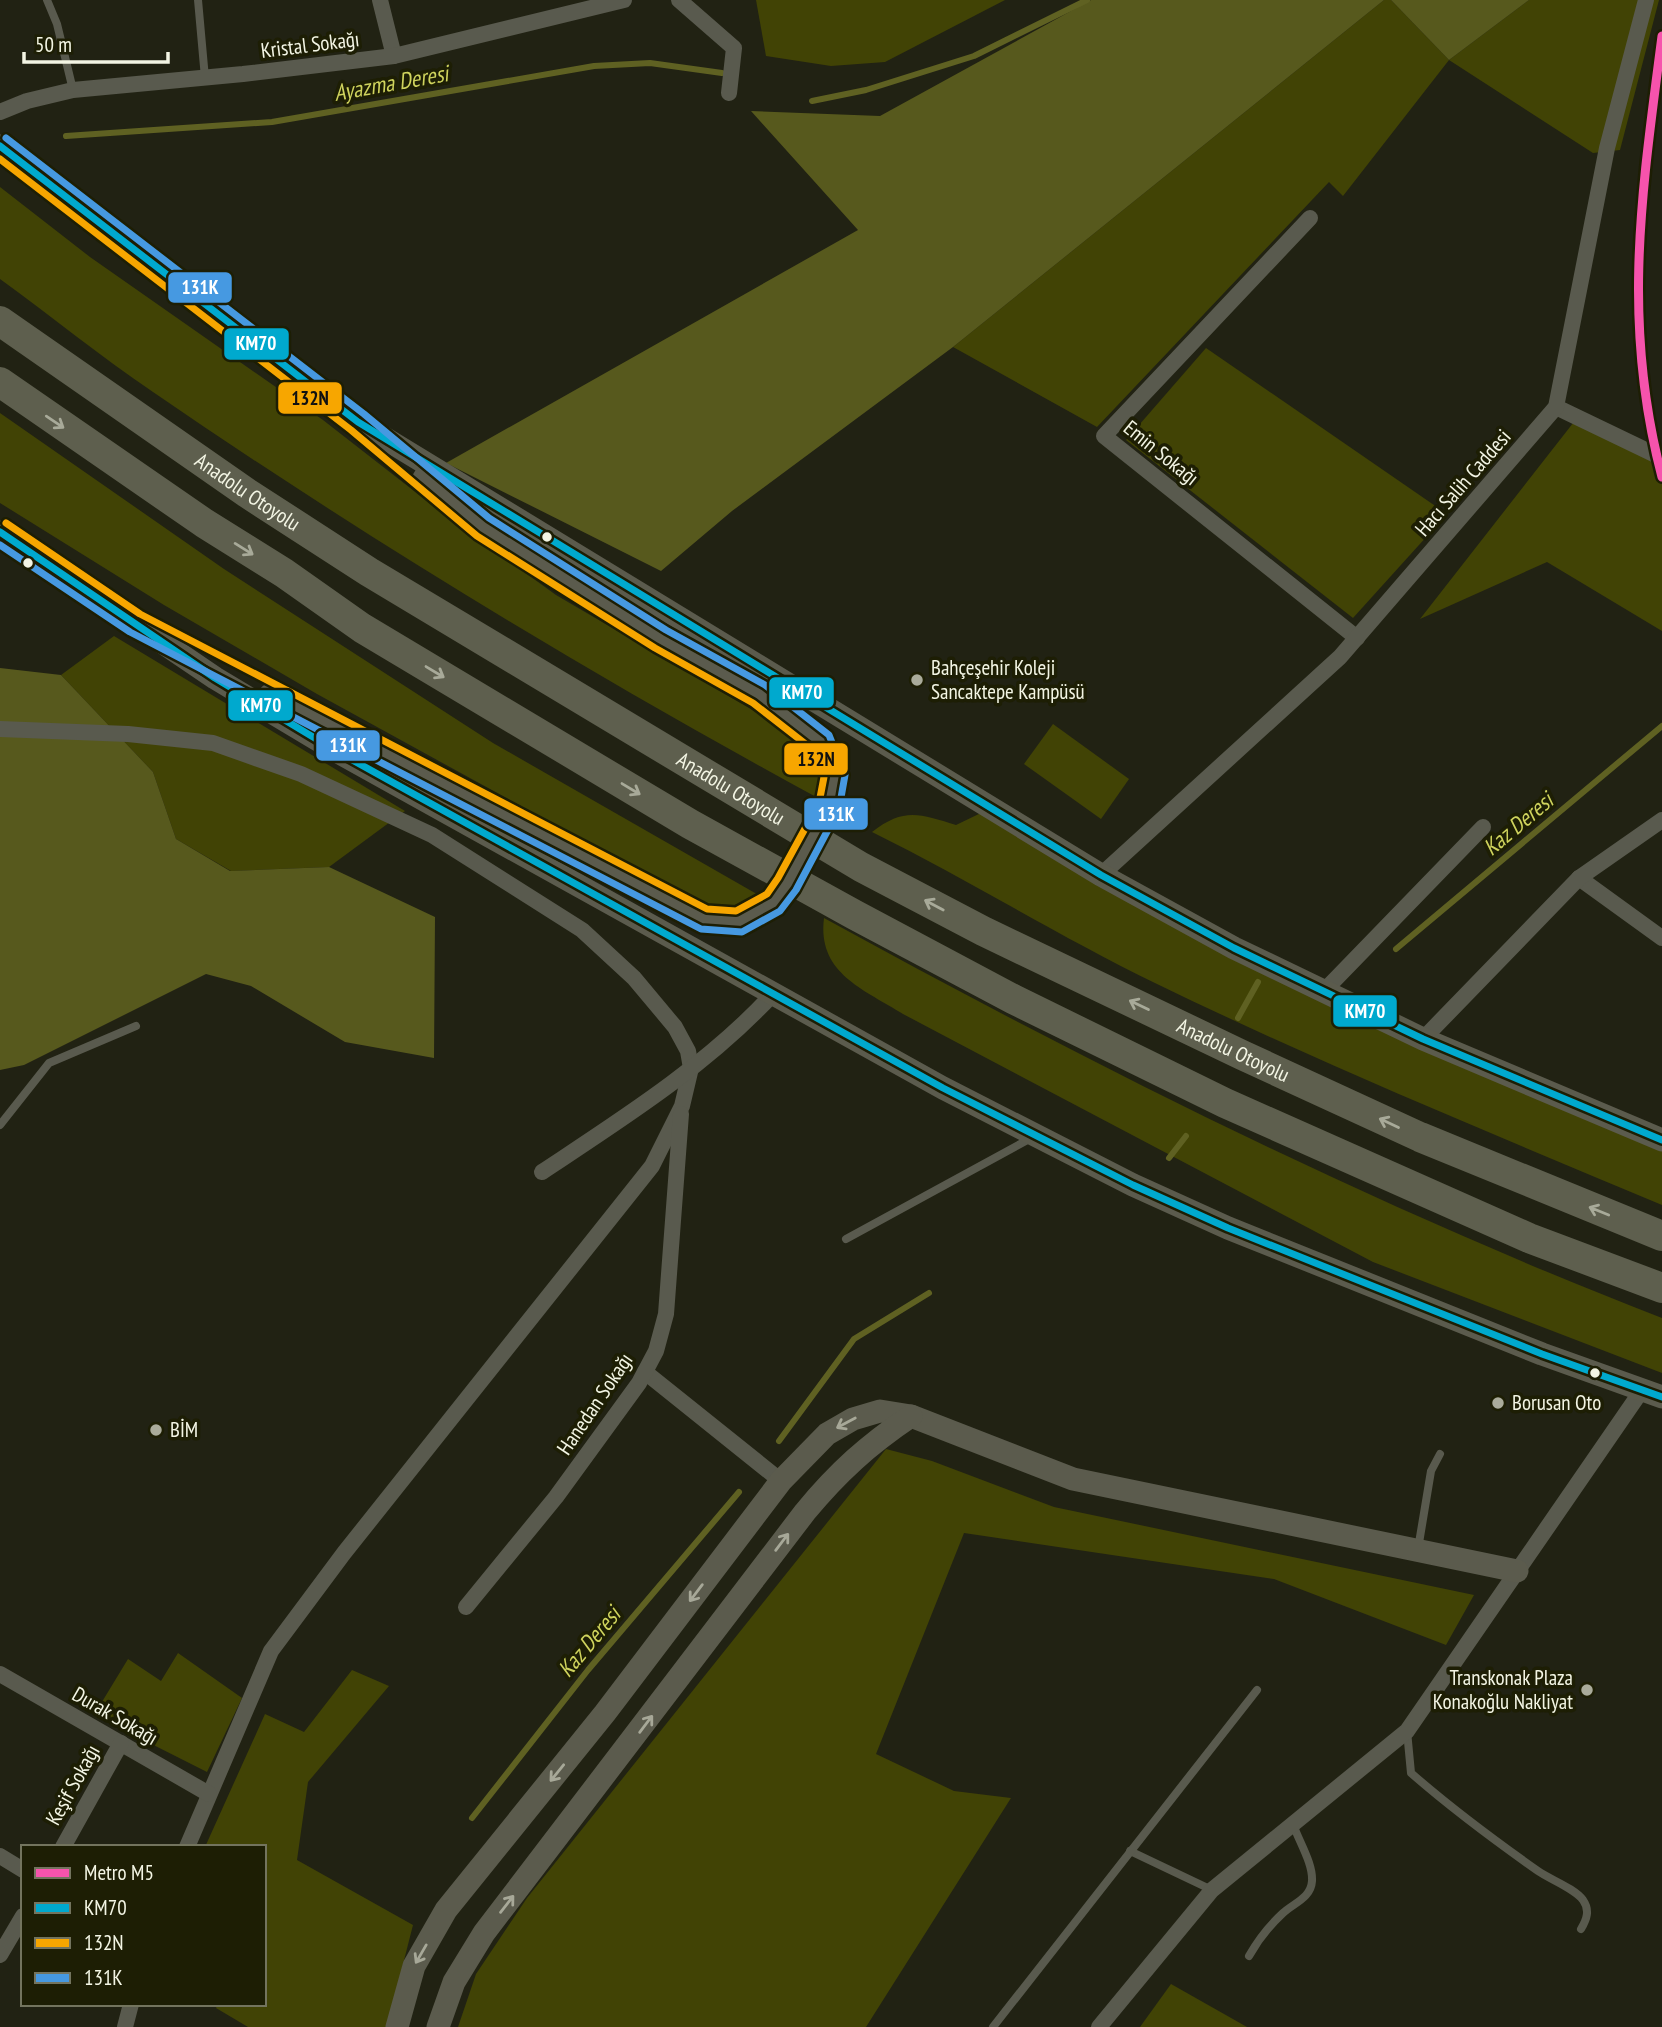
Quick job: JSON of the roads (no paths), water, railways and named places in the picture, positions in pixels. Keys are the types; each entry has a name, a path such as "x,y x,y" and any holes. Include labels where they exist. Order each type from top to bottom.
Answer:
{"highway":[{"name":"Anadolu Otoyolu","path":"0,321 247,494 369,572 861,867 983,930 1420,1137 1662,1236"},
{"path":"0,382 362,628 690,824 855,915 1013,999 1225,1103 1529,1238 1662,1289"}],"main road":[{"path":"0,146 358,422 483,527 661,639 759,694 821,743 835,775 829,807 774,902 738,922 704,919 135,623"},
{"path":"358,422 1101,875 1323,992 1423,1040 1662,1140"},
{"path":"0,531 215,678 338,752 772,995 1035,1135 1133,1185 1228,1228 1542,1354 1652,1393"},
{"path":"397,2027 414,1966 446,1910 605,1713 780,1481 827,1434 853,1419 880,1411 911,1416 1073,1479 1517,1571"},
{"path":"438,2027 454,1982 484,1933 805,1512 839,1471 911,1416"}],"street":[{"path":"380,0 394,55"},
{"name":"Kristal Sokağı","path":"0,112 27,101 73,90 205,78 394,55 624,0"},
{"path":"679,0 734,48 729,93"},
{"name":"Hacı Salih Caddesi","path":"1101,875 1340,657 1556,407 1607,148 1646,0"},
{"name":"Emin Sokağı","path":"1310,218 1104,436 1357,638"},
{"path":"1556,407 1662,458"},
{"path":"0,729 128,734 213,743 301,774 432,835 582,930 634,978 676,1027 688,1051 691,1068 682,1107 652,1166 344,1553 271,1651 188,1845"},
{"path":"1423,1040 1579,878 1662,820"},
{"path":"1323,992 1483,827"},
{"path":"1579,878 1662,938"},
{"path":"541,1172 691,1068 739,1030 772,995"},
{"name":"Hanedan Sokağı","path":"466,1607 556,1497 645,1372 656,1351 666,1314 682,1107"},
{"path":"645,1372 780,1481"},
{"path":"1100,2027 1212,1891 1407,1731 1517,1571 1652,1393"},
{"name":"Durak Sokağı","path":"0,1674 209,1794"},
{"name":"Keşif Sokağı","path":"64,1845 121,1743"},
{"path":"0,1856 21,1869"},
{"path":"0,1955 21,1919"},
{"path":"125,2027 130,2006"}],"lane":[{"path":"47,0 57,24 73,90"},
{"path":"198,0 205,78"},
{"path":"0,1125 49,1063 136,1026"},
{"path":"846,1239 1035,1135"},
{"path":"1417,1552 1431,1471 1440,1454"},
{"path":"993,2027 1257,1690"},
{"path":"1407,1731 1411,1773 1500,1844 1555,1883 1581,1897 1588,1908 1587,1919 1581,1929"},
{"path":"1249,1955 1275,1922 1308,1892 1312,1882 1309,1863 1293,1824"},
{"path":"1130,1851 1212,1891"}],"waterway":[{"name":"Ayazma Deresi","path":"812,101 866,90 974,56 1087,0"},
{"name":"Ayazma Deresi","path":"66,136 272,122 594,66 650,63 722,73"},
{"name":"Kaz Deresi","path":"1396,949 1662,726"},
{"name":"Kaz Deresi","path":"1238,1018 1258,982"},
{"name":"Kaz Deresi","path":"1169,1158 1186,1136"},
{"name":"Kaz Deresi","path":"779,1441 854,1339 929,1293"},
{"name":"Kaz Deresi","path":"472,1818 588,1670 739,1492"}],"metro line":[{"name":"M5","path":"1662,36 1642,203 1639,256 1642,364 1649,420 1662,477"}],"place":[{"name":"Bahçeşehir Koleji Sancaktepe Kampüsü","path":"917,680"},
{"name":"Borusan Oto","path":"1498,1403"},
{"name":"BİM","path":"156,1430"},
{"name":"Transkonak Plaza Konakoğlu Nakliyat","path":"1587,1690"}]}
